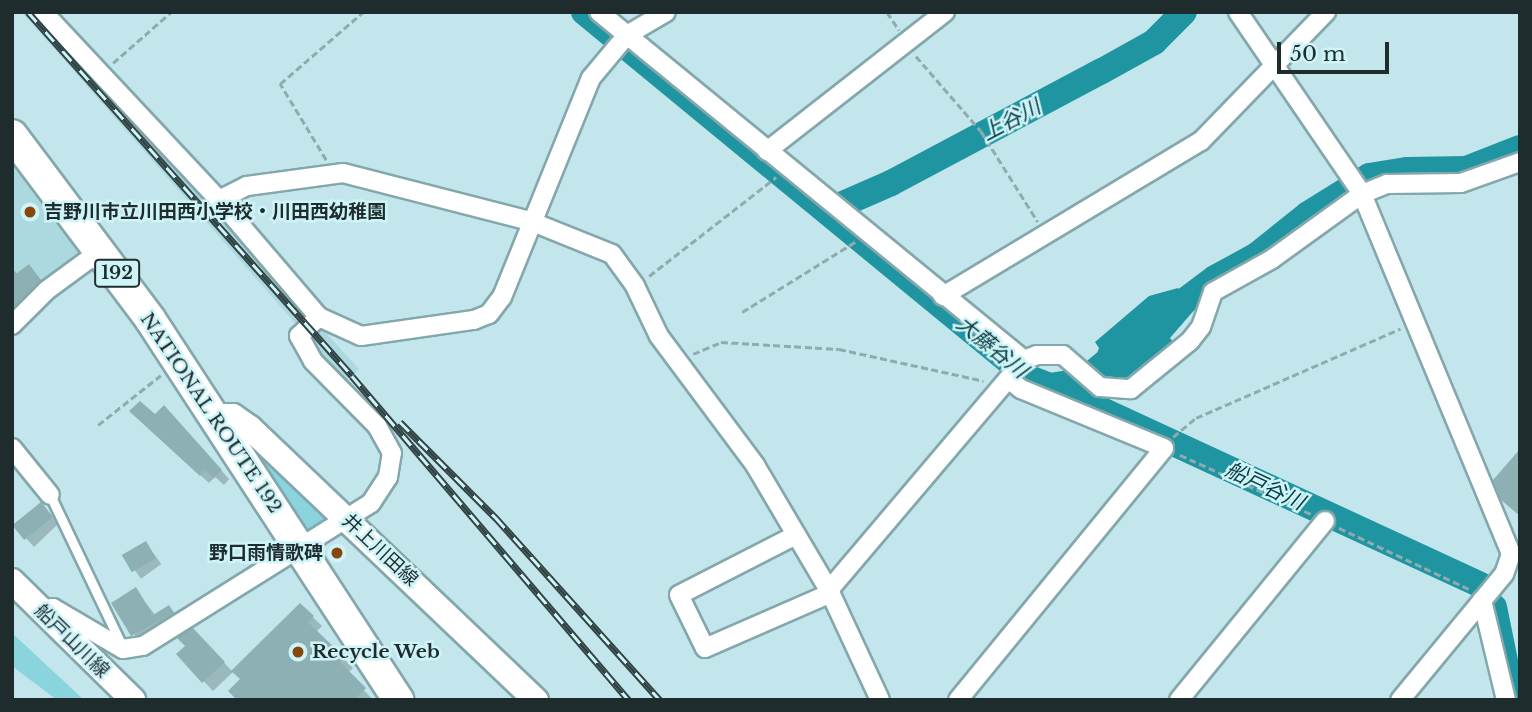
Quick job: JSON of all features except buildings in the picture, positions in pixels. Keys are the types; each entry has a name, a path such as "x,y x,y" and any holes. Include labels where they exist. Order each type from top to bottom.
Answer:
{"highway":[{"name":"NATIONAL ROUTE 192","path":"12,135 100,251 215,416 398,700"}],"main road":[{"name":"井上川田線","path":"215,416 233,416 250,428 536,700"},
{"name":"船戸山川線","path":"12,581 38,610 133,700"}],"street":[{"path":"43,12 219,200 319,317 361,336 474,320 489,314 502,297 530,221 591,78 623,40 666,12"},
{"path":"767,151 945,12"},
{"path":"1238,12 1357,186 1511,554 1504,574 1400,700"},
{"path":"943,296 1200,141 1326,12"},
{"path":"603,15 623,40 767,151 943,296 1016,369 1021,388 1051,397 1164,447 958,700"},
{"path":"796,535 679,594 705,648 830,591 1016,369 1037,355 1063,355 1100,387 1130,389 1190,341 1201,327 1213,292 1272,259 1357,186 1461,183 1520,162"},
{"path":"219,200 247,186 335,175 437,194 530,221 597,244 612,254 635,286 659,336 755,465 830,591 880,700"},
{"path":"12,325 47,290 100,251"},
{"path":"38,610 53,608 123,649 143,646 300,548 349,521 371,503 388,477 393,453 377,426 313,361 299,336 319,317"},
{"path":"12,448 50,495"},
{"path":"1179,700 1325,521"},
{"path":"1482,600 1506,700"}],"lane":[{"path":"50,495 123,649"}],"path":[{"path":"99,74 171,12"},
{"path":"335,175 280,84 363,12"},
{"path":"887,12 907,41 981,131 1046,234"},
{"path":"635,286 778,176"},
{"path":"741,312 855,243"},
{"path":"1171,439 1196,418 1415,323"},
{"path":"679,364 704,346 721,342 839,349 961,379 1016,369"},
{"path":"98,425 169,368"}],"shaded area":[{"path":"22,12 33,12 359,369 352,376 346,381"},
{"name":"吉野川市立川田西小学校・川田西幼稚園","path":"12,165 83,258 12,316"},
{"path":"1178,288 1196,308 1170,338 1174,343 1128,380 1111,378 1095,359 1099,348 1095,342 1149,296"},
{"path":"258,449 337,522 306,539 248,453"},
{"path":"12,633 84,700 57,700 12,666"}],"waterway":[{"name":"大藤谷川","path":"584,12 1029,378 1050,386 1083,381 1129,343"},
{"name":"上谷川","path":"827,211 891,183 1102,71 1154,42 1184,12"},
{"name":"大藤谷川","path":"1159,320 1215,278 1257,255 1308,214 1369,176 1408,170 1466,169 1520,148"},
{"name":"船戸谷川","path":"1050,386 1480,585"},
{"name":"船戸谷川","path":"1494,607 1513,700"}],"railway":[{"path":"28,12 352,376 629,700"},
{"path":"400,422 496,518 660,700"}],"place":[{"name":"吉野川市立川田西小学校・川田西幼稚園","path":"30,212"},
{"name":"野口雨情歌碑","path":"337,553"},
{"name":"Recycle Web","path":"298,652"}]}
